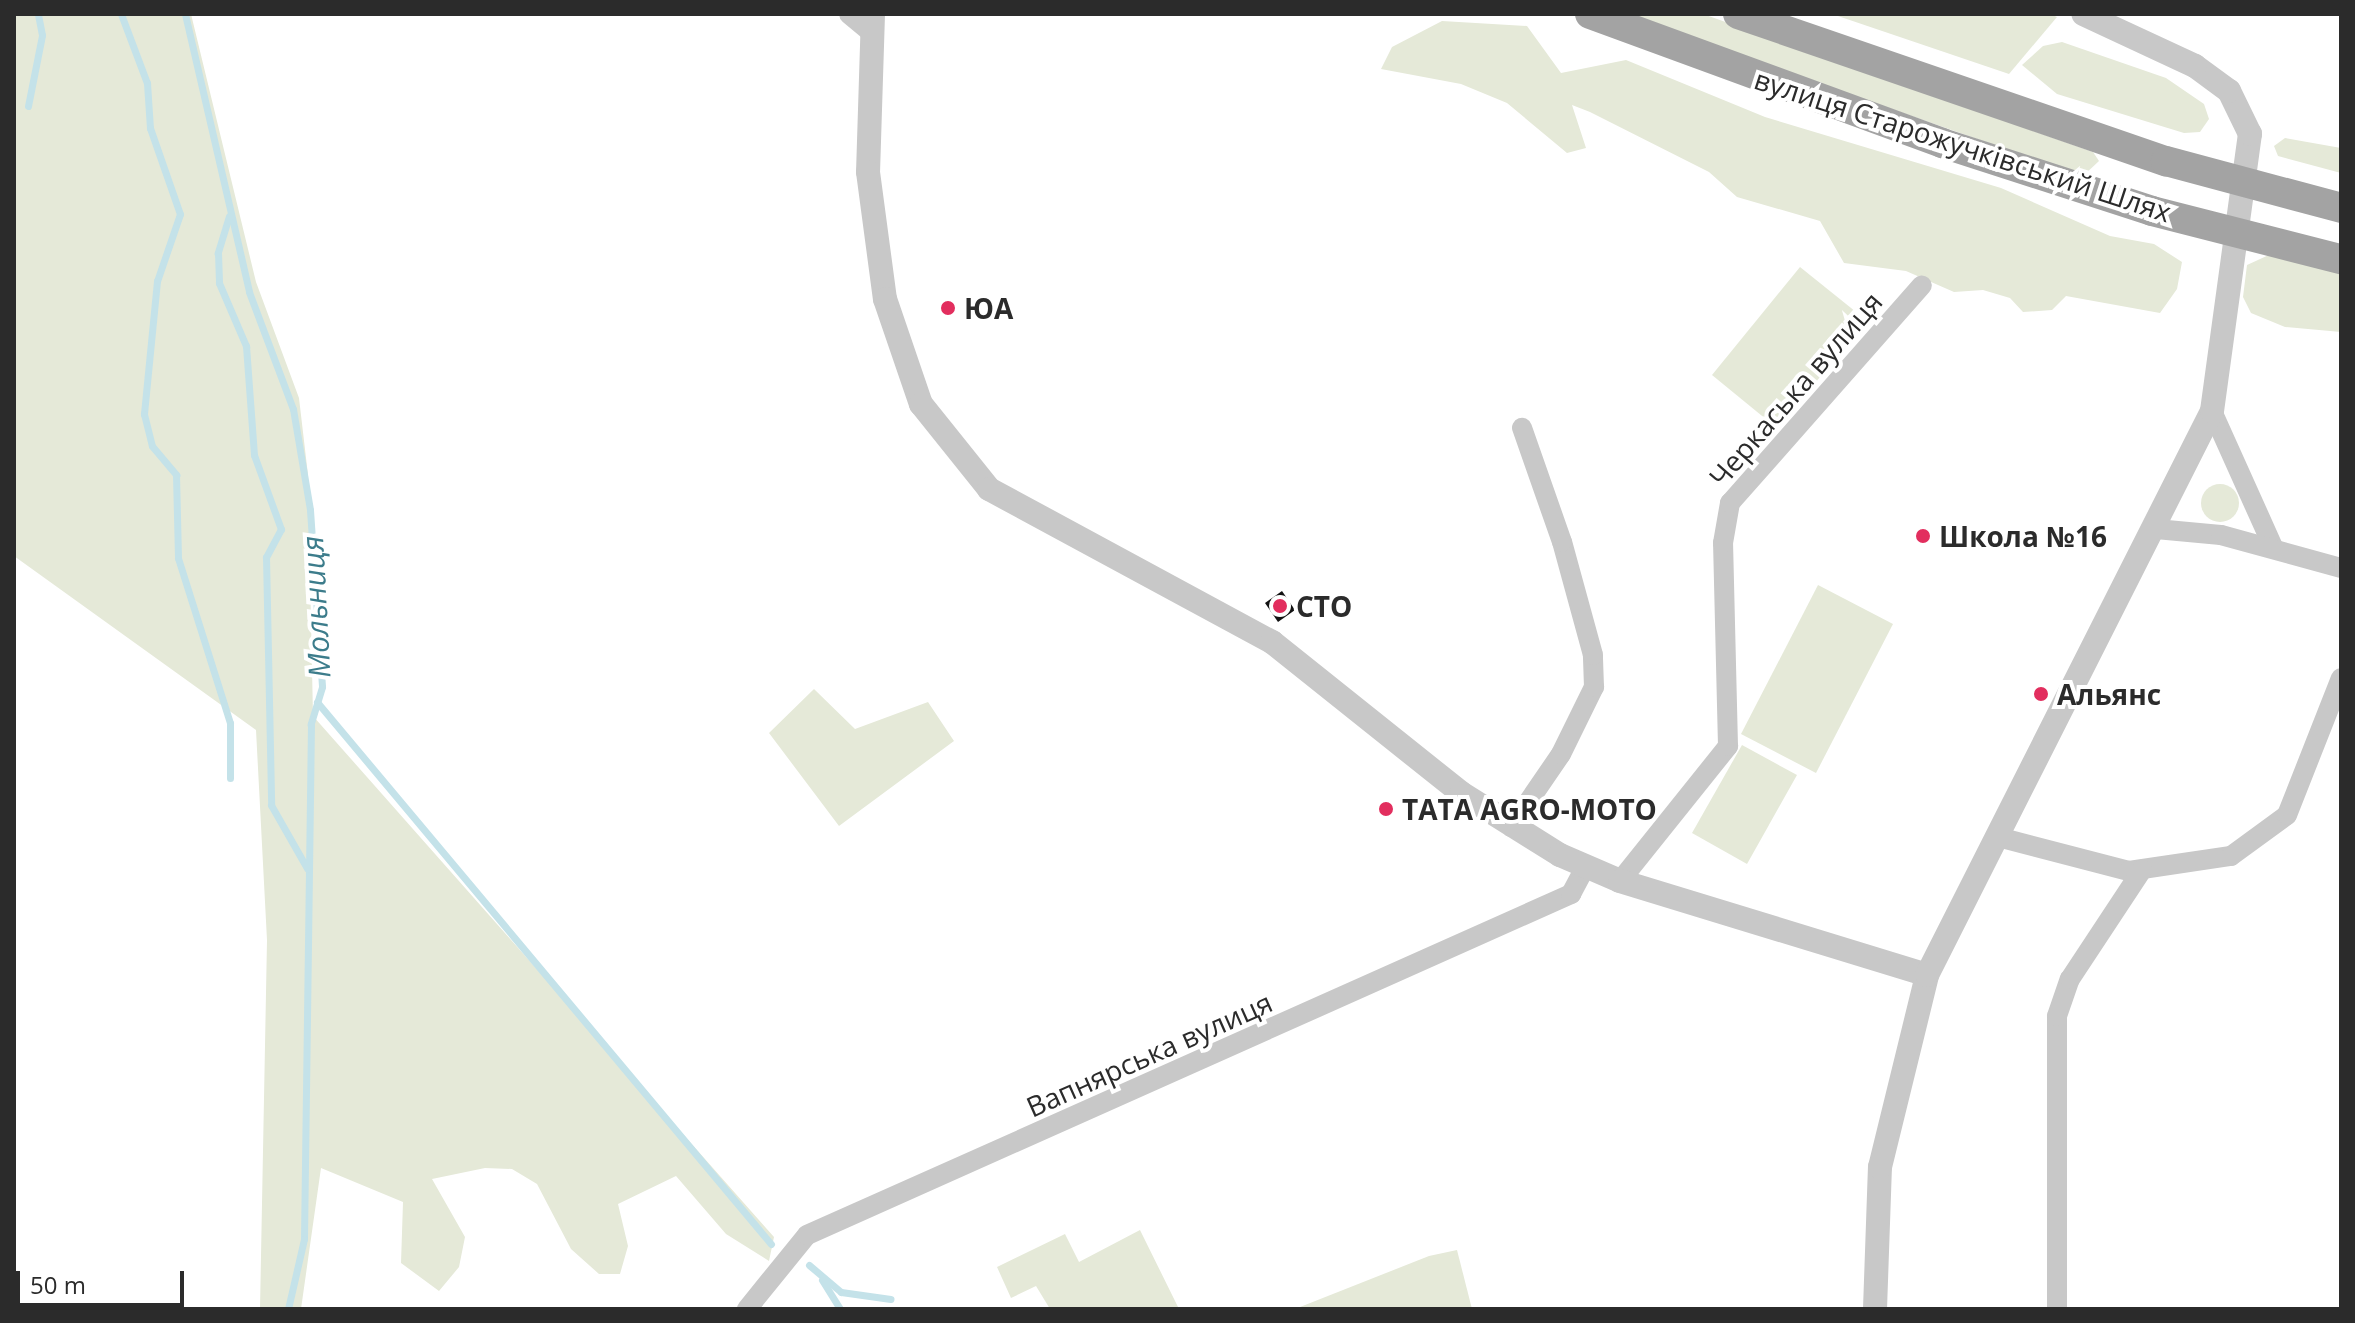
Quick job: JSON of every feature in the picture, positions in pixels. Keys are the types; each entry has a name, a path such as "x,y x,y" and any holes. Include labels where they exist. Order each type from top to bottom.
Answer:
{"main road":[{"name":"вулиця Старожучківський Шлях","path":"1590,14 2111,198 2341,259"},
{"name":"вулиця Старожучківський Шлях","path":"1738,14 2126,150 2341,208"},
{"path":"2111,198 2126,150"}],"street":[{"path":"849,14 871,23 868,172 885,299 921,404 950,445 989,489 1272,642 1511,827 1586,866 1620,881 1927,975"},
{"path":"1875,1309 1880,1167 1927,975 2002,838 2212,411 2250,134 2229,91 2195,66 2083,14"},
{"name":"Черкаська вулиця","path":"1620,881 1728,746 1723,543 1730,503 1922,285"},
{"path":"2212,411 2274,549"},
{"path":"1511,827 1561,754 1594,687 1593,655 1562,542 1522,428"},
{"path":"2156,529 2274,549 2341,568"},
{"path":"2002,838 2065,859 2142,870 2231,856 2287,815 2341,678"},
{"name":"Вапнярська вулиця","path":"747,1309 807,1235 1571,894 1586,866"},
{"path":"2057,1309 2057,1016 2070,979 2142,870"}],"green space":[{"path":"14,14 191,14 256,282 299,398 308,475 313,716 774,1237 769,1261 726,1234 676,1176 618,1204 628,1246 620,1274 599,1274 571,1249 537,1184 512,1169 485,1168 432,1179 465,1237 459,1267 439,1291 401,1263 403,1202 321,1168 301,1309 260,1309 267,940 256,730 14,556"},
{"path":"1620,14 1703,14 2093,152 2099,161 2083,176"},
{"path":"1832,14 2050,14 2057,17 2009,74"},
{"path":"1442,21 1527,26 1561,73 1626,60 1765,117 2001,188 2110,236 2154,244 2182,262 2177,289 2160,313 2066,296 2052,310 2023,312 2010,298 1983,290 1954,292 1906,271 1844,263 1820,221 1737,197 1709,172 1590,112 1572,105 1586,148 1567,153 1507,103 1461,84 1381,69 1392,47"},
{"path":"2062,42 2166,78 2204,104 2209,119 2200,132 2184,133 2057,94 2022,65 2043,46"},
{"path":"2285,138 2341,148 2341,173 2278,156 2274,146"},
{"path":"2271,254 2341,266 2341,332 2285,327 2251,313 2243,297 2247,265"},
{"path":"1800,267 1866,320 1778,429 1712,375"},
{"path":"2220,484 2233,490 2239,503 2233,516 2220,522 2207,516 2201,503 2207,490"},
{"path":"1818,585 1893,624 1816,773 1741,734"},
{"path":"814,689 855,729 928,702 954,741 839,826 769,733"},
{"path":"1742,745 1797,775 1747,864 1692,833"},
{"path":"1140,1230 1179,1309 1050,1309 1036,1286 1011,1298 997,1267 1065,1234 1079,1262"},
{"path":"1457,1250 1472,1309 1295,1309 1429,1256"}],"building":[{"name":"СТО","path":"1282,591 1295,610 1278,622 1265,603"}],"waterway":[{"path":"28,106 42,35 38,14"},
{"path":"121,14 147,83 150,128 180,214 157,281 144,414 152,446 176,475 178,558 230,723 230,778"},
{"name":"Мольниця","path":"185,14 249,292 293,409 310,510 322,687 311,724 304,1239 288,1309"},
{"path":"229,216 218,253 219,283 246,346 254,455 281,529 266,557 271,805 307,868"},
{"path":"317,702 771,1244"},
{"path":"809,1265 841,1292 891,1299"},
{"path":"822,1280 840,1309"}],"place":[{"name":"ЮА","path":"948,308"},
{"name":"Школа №16","path":"1923,536"},
{"name":"СТО","path":"1280,606"},
{"name":"Альянс","path":"2041,694"},
{"name":"TATA AGRO-MOTO","path":"1386,809"}]}
